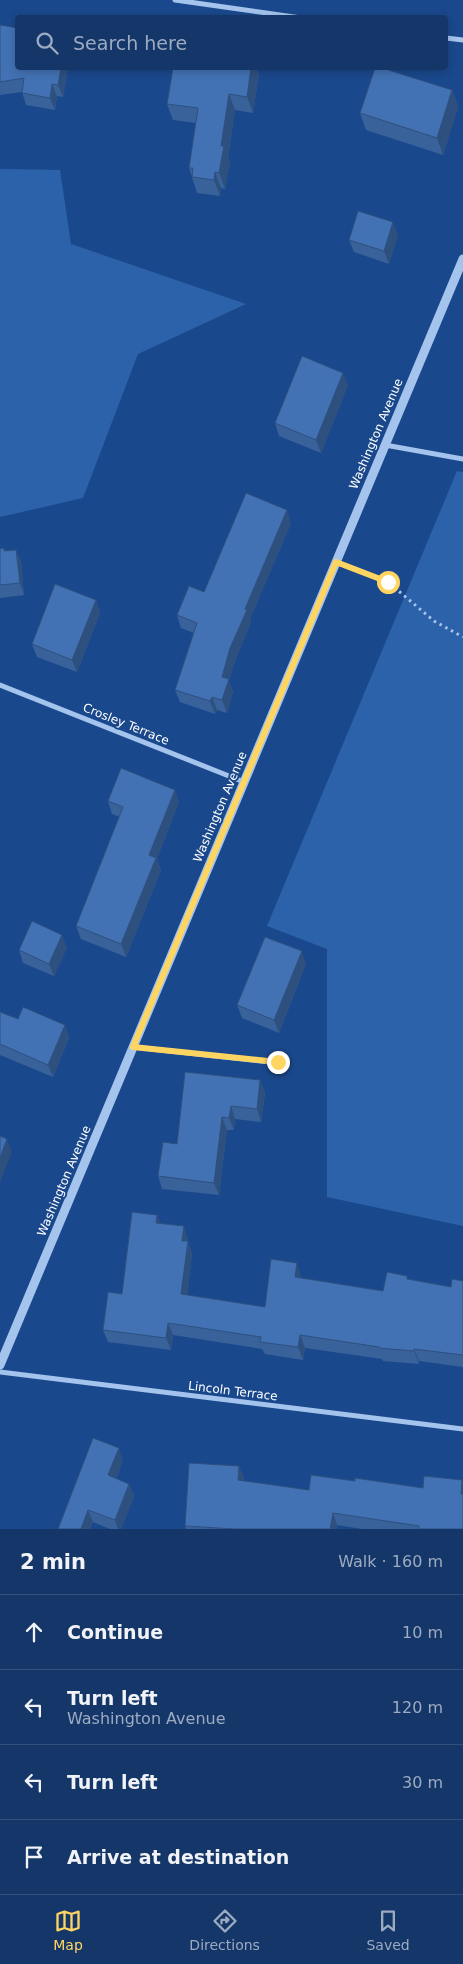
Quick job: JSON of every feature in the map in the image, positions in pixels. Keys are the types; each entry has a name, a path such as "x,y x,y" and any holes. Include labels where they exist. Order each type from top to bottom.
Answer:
{"street":[{"path":"175,0 279,15"},
{"path":"448,38 463,40"},
{"name":"Washington Avenue","path":"0,1365 463,259"},
{"path":"385,445 463,459"},
{"name":"Crosley Terrace","path":"0,685 244,782"},
{"path":"133,1047 278,1062"},
{"name":"Lincoln Terrace","path":"0,1372 463,1429"}],"path":[{"path":"336,562 388,582 434,621 463,637"}],"shaded area":[{"path":"0,169 60,170 71,244 246,304 138,354 83,498 0,517"},
{"path":"457,471 463,472 463,1226 327,1197 327,949 267,926"}],"building":[{"path":"0,25 15,28 15,70 61,70 58,85 52,84 50,98 22,93 24,78 0,82"},
{"path":"173,70 251,70 247,97 229,94 221,146 224,146 219,173 215,172 214,180 192,177 193,168 189,168 198,108 167,104"},
{"path":"374,70 388,70 452,90 437,138 360,113"},
{"path":"358,211 393,222 384,251 349,240"},
{"path":"302,356 343,373 316,440 275,423"},
{"path":"246,493 287,510 230,648 222,677 229,679 222,700 212,697 210,701 175,690 197,623 177,615 189,586 204,592"},
{"path":"4,548 4,551 16,550 20,583 0,585 0,549"},
{"path":"55,584 96,600 72,660 32,644"},
{"path":"121,768 175,790 149,855 156,858 121,944 76,926 123,807 108,801"},
{"path":"32,921 62,935 49,964 19,950"},
{"path":"265,937 302,951 274,1020 237,1005"},
{"path":"23,1007 65,1025 48,1065 0,1044 0,1012 18,1019"},
{"path":"185,1072 260,1080 257,1109 231,1106 229,1118 222,1117 214,1183 158,1176 163,1142 177,1144"},
{"path":"0,1136 7,1139 0,1158"},
{"path":"132,1212 157,1215 156,1223 184,1226 182,1241 188,1241 181,1294 265,1307 271,1259 297,1263 295,1277 383,1291 387,1272 407,1276 407,1279 451,1287 452,1279 463,1281 463,1355 414,1349 414,1351 379,1348 300,1335 298,1347 260,1342 261,1337 168,1323 166,1338 103,1330 108,1292 122,1294"},
{"path":"93,1438 119,1448 108,1475 129,1484 115,1520 88,1510 81,1529 58,1529"},
{"path":"189,1463 239,1466 238,1480 309,1490 311,1475 355,1481 355,1478 423,1488 424,1476 462,1480 463,1529 419,1529 419,1526 333,1513 330,1529 235,1529 185,1526"}],"route":[{"path":"278,1062 133,1047 336,562 388,582"}]}
